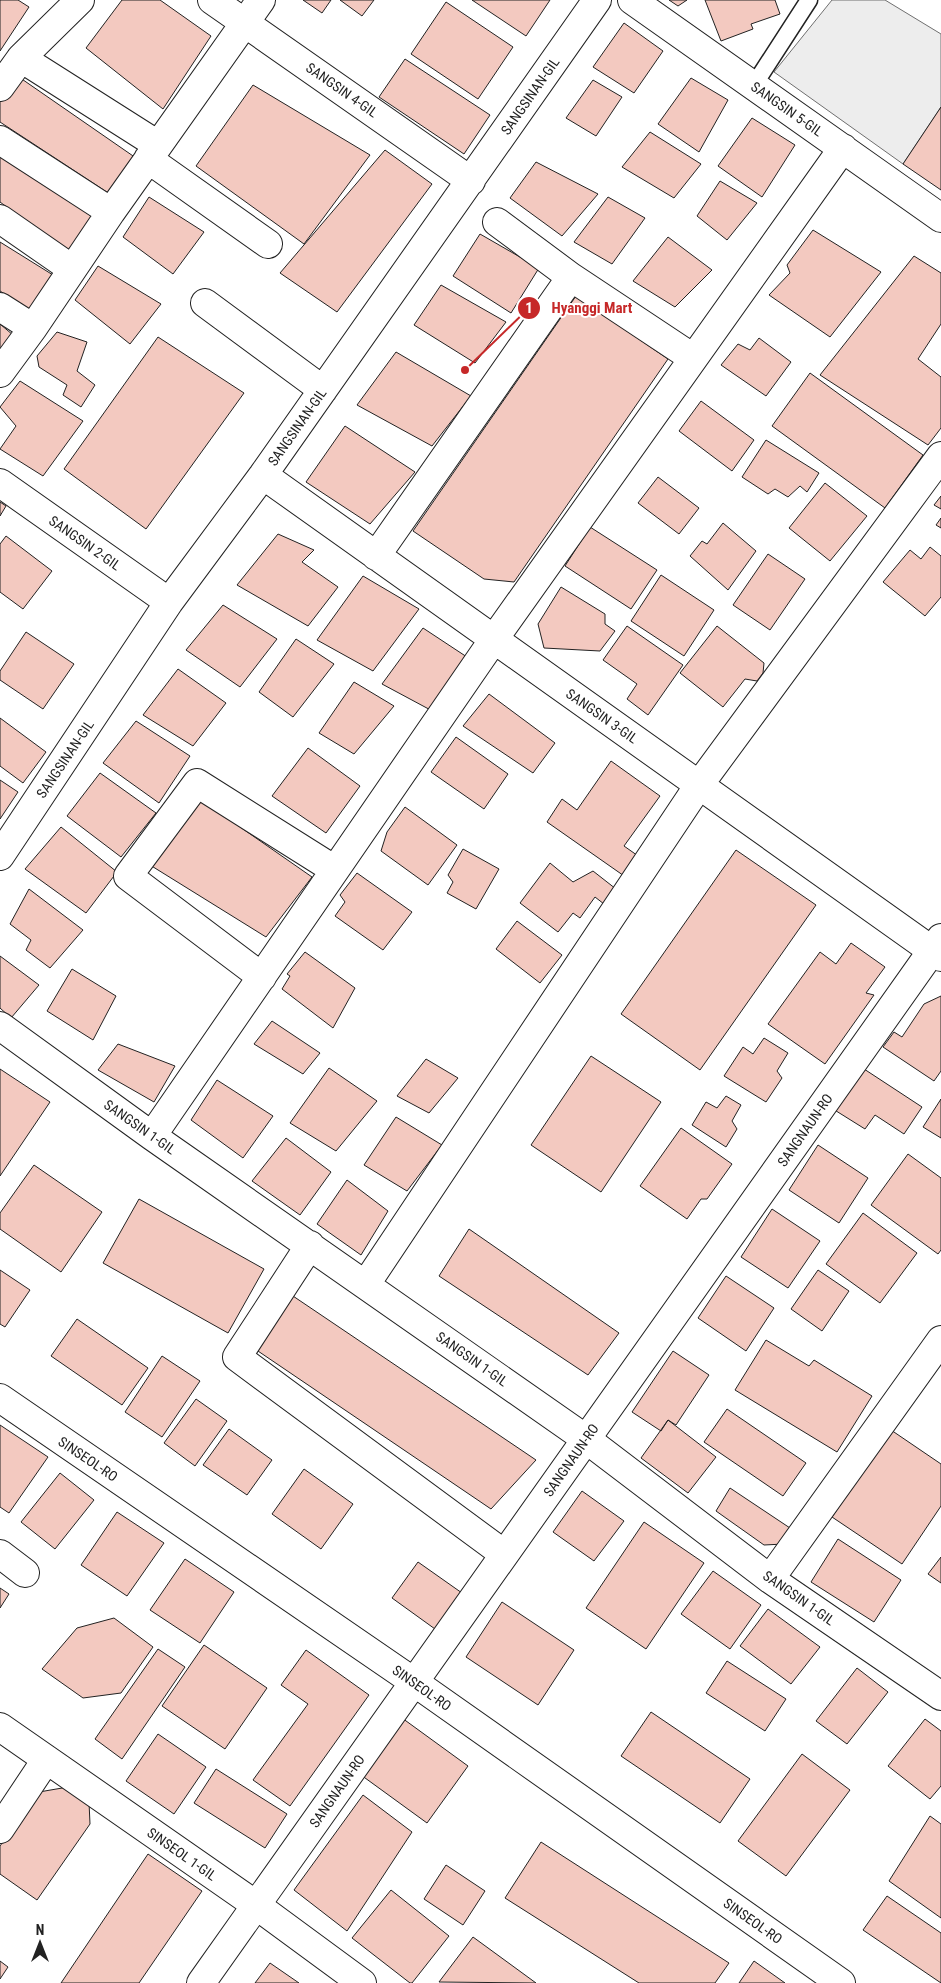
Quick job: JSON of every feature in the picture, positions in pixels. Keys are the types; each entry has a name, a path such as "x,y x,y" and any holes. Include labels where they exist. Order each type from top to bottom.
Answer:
{"street":[{"path":"0,87 21,58 80,0"},
{"name":"SANGSIN 4-GIL","path":"212,0 471,180"},
{"path":"0,373 261,0"},
{"name":"SANGSINAN-GIL","path":"0,856 169,602 263,476 597,0"},
{"name":"SANGSIN 5-GIL","path":"632,0 941,218"},
{"path":"21,58 153,152 268,244"},
{"path":"0,140 111,212"},
{"path":"152,1136 494,639 843,148"},
{"path":"0,219 72,269"},
{"path":"497,222 571,278 693,358"},
{"path":"376,556 571,278"},
{"path":"205,303 323,390"},
{"path":"0,307 33,328"},
{"path":"366,1284 699,785 941,456"},
{"name":"SANGSIN 3-GIL","path":"263,476 699,785 938,948"},
{"name":"SANGSIN 2-GIL","path":"0,483 169,602"},
{"path":"262,977 128,876 197,783 335,870"},
{"name":"SANGNAUN-RO","path":"201,1983 504,1554 938,948"},
{"name":"SANGSIN 1-GIL","path":"0,1026 152,1136 586,1439 770,1579 941,1696"},
{"path":"310,1245 237,1357 504,1554"},
{"path":"770,1579 941,1340"},
{"name":"SINSEOL-RO","path":"0,1398 414,1682 841,1983"},
{"path":"0,1554 25,1573"},
{"name":"SINSEOL 1-GIL","path":"0,1727 256,1905 362,1983"},
{"path":"0,1829 46,1760"}],"lane":[{"path":"754,86 809,0"}],"shaded area":[{"path":"832,0 885,0 941,34 941,107 903,164 774,72"}],"building":[{"path":"0,0 18,0 29,7 0,51"},
{"path":"122,0 160,0 211,36 163,109 86,48"},
{"path":"303,0 331,0 322,13"},
{"path":"340,0 374,0 362,16"},
{"path":"472,0 550,0 526,36"},
{"path":"669,0 687,0 678,6"},
{"path":"705,0 775,0 780,14 751,24 753,29 721,41"},
{"path":"446,2 513,47 478,99 411,54"},
{"path":"624,23 663,51 634,93 593,67"},
{"path":"405,59 490,115 464,154 379,97"},
{"path":"16,75 136,158 113,196 0,122 0,97"},
{"path":"691,78 728,100 699,152 658,124"},
{"path":"593,80 622,97 596,136 566,118"},
{"path":"253,85 370,155 304,244 196,166"},
{"path":"941,107 941,190 903,164"},
{"path":"752,118 795,145 762,197 718,166"},
{"path":"650,132 701,164 674,198 622,167"},
{"path":"385,150 432,184 337,312 280,273"},
{"path":"0,154 93,217 70,254 0,202"},
{"path":"536,162 598,194 562,236 510,198"},
{"path":"720,181 757,203 727,240 697,216"},
{"path":"149,197 204,232 173,274 123,237"},
{"path":"608,197 645,218 612,264 574,242"},
{"path":"813,230 881,272 830,337 769,295 790,273 787,265"},
{"path":"480,234 539,268 511,313 453,276"},
{"path":"668,237 712,270 675,307 633,281"},
{"path":"0,242 53,275 32,311 0,291"},
{"path":"914,256 941,273 941,324 918,359 941,377 941,428 928,445 820,375"},
{"path":"98,266 161,304 130,344 75,300"},
{"path":"441,285 506,322 475,363 414,325"},
{"path":"576,296 668,359 514,582 484,579 413,531"},
{"path":"0,324 13,335 0,355"},
{"path":"57,332 87,342 77,371 95,385 81,407 63,395 67,385 39,367 37,356"},
{"path":"158,337 244,393 146,529 64,469"},
{"path":"759,338 791,362 766,396 721,365 738,344 750,350"},
{"path":"396,352 471,396 432,446 357,405"},
{"path":"810,373 923,455 885,508 772,426"},
{"path":"20,381 83,421 43,476 0,449 16,426 0,407"},
{"path":"701,401 754,440 732,471 679,431"},
{"path":"345,426 415,472 370,524 306,482"},
{"path":"766,440 819,473 807,492 800,486 788,497 775,489 768,494 742,477"},
{"path":"658,477 699,508 679,534 638,503"},
{"path":"825,483 867,516 830,561 789,528"},
{"path":"941,496 941,509 934,505"},
{"path":"0,502 6,506 0,516"},
{"path":"941,518 941,528 936,525"},
{"path":"723,523 756,551 728,590 690,556 702,541 707,544"},
{"path":"590,527 657,570 631,609 565,566"},
{"path":"278,534 314,550 302,562 338,587 308,626 237,585"},
{"path":"6,536 52,571 23,609 0,592 0,544"},
{"path":"930,547 941,556 941,597 925,616 883,582 910,550 921,559"},
{"path":"768,554 805,579 770,630 733,605"},
{"path":"661,575 714,610 684,656 631,621"},
{"path":"363,576 419,609 373,671 317,640"},
{"path":"561,587 605,614 605,624 615,631 600,651 544,648 538,624"},
{"path":"223,605 277,639 240,687 186,650"},
{"path":"627,626 683,665 648,715 627,699 637,684 603,660"},
{"path":"717,626 764,663 763,673 757,681 745,679 723,707 680,673"},
{"path":"423,628 473,661 438,714 382,684"},
{"path":"26,632 74,664 43,709 0,680 0,671"},
{"path":"296,639 334,664 293,717 259,692"},
{"path":"178,669 226,703 193,746 143,715"},
{"path":"354,682 394,706 354,754 319,733"},
{"path":"489,694 555,743 533,773 463,726"},
{"path":"0,718 46,752 23,783 0,766"},
{"path":"136,721 190,756 159,803 103,763"},
{"path":"456,737 508,774 484,809 431,772"},
{"path":"308,748 360,786 326,833 272,796"},
{"path":"611,761 660,796 624,846 641,858 627,878 547,822 562,799 577,810"},
{"path":"100,773 156,813 121,857 67,816"},
{"path":"0,780 18,792 0,819"},
{"path":"197,797 312,877 266,937 150,865"},
{"path":"405,807 457,845 428,885 381,851 387,832"},
{"path":"61,827 117,872 86,913 25,869"},
{"path":"463,849 499,869 476,909 447,893 453,882 448,875"},
{"path":"736,850 816,905 700,1070 621,1014"},
{"path":"550,863 573,882 593,871 616,889 604,904 595,897 580,918 573,913 558,932 520,903"},
{"path":"357,873 412,912 383,950 335,916 345,902 340,895"},
{"path":"29,889 83,930 50,968 26,950 31,940 10,924"},
{"path":"517,921 562,955 540,983 496,949"},
{"path":"851,943 885,967 866,993 874,995 825,1064 768,1024 820,952 836,964"},
{"path":"305,952 355,988 333,1028 282,989 290,976 287,974"},
{"path":"0,956 39,985 11,1018 0,1008"},
{"path":"72,969 116,996 93,1040 47,1011"},
{"path":"941,996 941,1071 934,1081 883,1047 894,1032 902,1037 924,1004"},
{"path":"272,1021 320,1053 303,1074 254,1044"},
{"path":"764,1038 788,1053 777,1071 782,1078 766,1102 724,1076 743,1047 753,1054"},
{"path":"118,1044 175,1066 154,1102 98,1070"},
{"path":"591,1056 661,1102 601,1192 531,1145"},
{"path":"426,1059 458,1078 429,1113 397,1096"},
{"path":"861,1067 922,1107 904,1134 875,1115 865,1129 833,1109"},
{"path":"329,1068 377,1101 336,1151 290,1123"},
{"path":"0,1069 50,1102 0,1176"},
{"path":"217,1080 273,1116 243,1158 191,1120"},
{"path":"726,1096 741,1105 732,1121 737,1129 726,1147 692,1125 706,1102 717,1108"},
{"path":"941,1099 941,1138 923,1127"},
{"path":"396,1117 442,1145 407,1191 364,1165"},
{"path":"681,1128 732,1164 707,1199 701,1199 687,1219 640,1186"},
{"path":"286,1138 331,1172 300,1215 252,1181"},
{"path":"818,1145 868,1178 839,1223 789,1190"},
{"path":"908,1154 941,1178 941,1250 938,1254 871,1205"},
{"path":"34,1165 102,1212 61,1272 0,1229 0,1213"},
{"path":"347,1180 388,1211 361,1255 317,1224"},
{"path":"139,1199 264,1269 228,1333 103,1263"},
{"path":"772,1209 820,1241 788,1288 741,1257"},
{"path":"863,1213 917,1253 880,1303 826,1264"},
{"path":"469,1229 619,1333 588,1375 439,1276"},
{"path":"0,1270 30,1290 5,1327 0,1324"},
{"path":"818,1270 849,1291 822,1331 791,1309"},
{"path":"726,1276 774,1308 746,1351 698,1318"},
{"path":"290,1294 536,1460 491,1509 255,1349"},
{"path":"77,1319 148,1368 122,1405 51,1356"},
{"path":"766,1340 809,1366 814,1360 872,1396 837,1452 735,1390"},
{"path":"673,1351 709,1375 676,1425 668,1420 661,1431 632,1412"},
{"path":"162,1356 200,1381 162,1437 125,1412"},
{"path":"196,1399 227,1421 195,1466 164,1443"},
{"path":"727,1409 806,1463 783,1496 704,1442"},
{"path":"668,1420 716,1457 688,1493 641,1458"},
{"path":"0,1425 48,1457 9,1513 0,1507"},
{"path":"229,1429 272,1460 247,1495 203,1465"},
{"path":"891,1430 941,1464 941,1506 902,1564 832,1517"},
{"path":"304,1469 353,1504 321,1549 272,1514"},
{"path":"60,1473 94,1500 55,1549 21,1522"},
{"path":"730,1488 793,1530 784,1544 764,1545 716,1511"},
{"path":"582,1491 624,1521 594,1561 553,1532"},
{"path":"117,1512 164,1543 127,1596 81,1565"},
{"path":"644,1522 704,1563 646,1649 586,1608"},
{"path":"838,1539 901,1580 874,1622 811,1582"},
{"path":"941,1557 941,1583 928,1574"},
{"path":"185,1559 234,1592 200,1643 150,1610"},
{"path":"418,1562 462,1593 435,1629 392,1598"},
{"path":"713,1571 761,1605 730,1649 681,1614"},
{"path":"0,1588 9,1594 0,1608"},
{"path":"502,1602 574,1650 538,1705 466,1657"},
{"path":"768,1609 820,1647 791,1684 740,1646"},
{"path":"114,1618 153,1647 121,1693 83,1698 42,1669 77,1628"},
{"path":"204,1645 267,1688 225,1749 162,1706"},
{"path":"158,1649 185,1667 122,1759 95,1739"},
{"path":"306,1650 369,1695 290,1806 253,1780 308,1704 281,1685"},
{"path":"727,1661 786,1699 765,1731 706,1693"},
{"path":"857,1668 888,1692 847,1744 816,1721"},
{"path":"651,1712 750,1779 720,1823 621,1756"},
{"path":"402,1718 468,1766 427,1823 361,1775"},
{"path":"925,1719 941,1731 941,1786 930,1799 888,1766"},
{"path":"158,1734 206,1767 174,1814 126,1781"},
{"path":"802,1754 850,1790 786,1876 738,1841"},
{"path":"216,1769 287,1814 265,1848 194,1803"},
{"path":"68,1787 89,1802 90,1824 37,1900 0,1874 0,1846 39,1792"},
{"path":"363,1795 412,1832 347,1931 294,1890"},
{"path":"930,1816 941,1824 941,1918 889,1881"},
{"path":"541,1842 729,1963 715,1983 639,1983 505,1898"},
{"path":"148,1854 202,1891 139,1983 61,1983"},
{"path":"446,1865 485,1891 463,1925 424,1899"},
{"path":"391,1890 449,1936 412,1983 352,1938"},
{"path":"887,1896 941,1933 941,1983 863,1930"},
{"path":"473,1937 536,1983 439,1982"},
{"path":"0,1961 8,1967 0,1979"},
{"path":"754,1961 785,1983 739,1983"},
{"path":"270,1963 299,1983 255,1983"}],"place":[{"name":"Hyanggi Mart","path":"465,370"}]}
